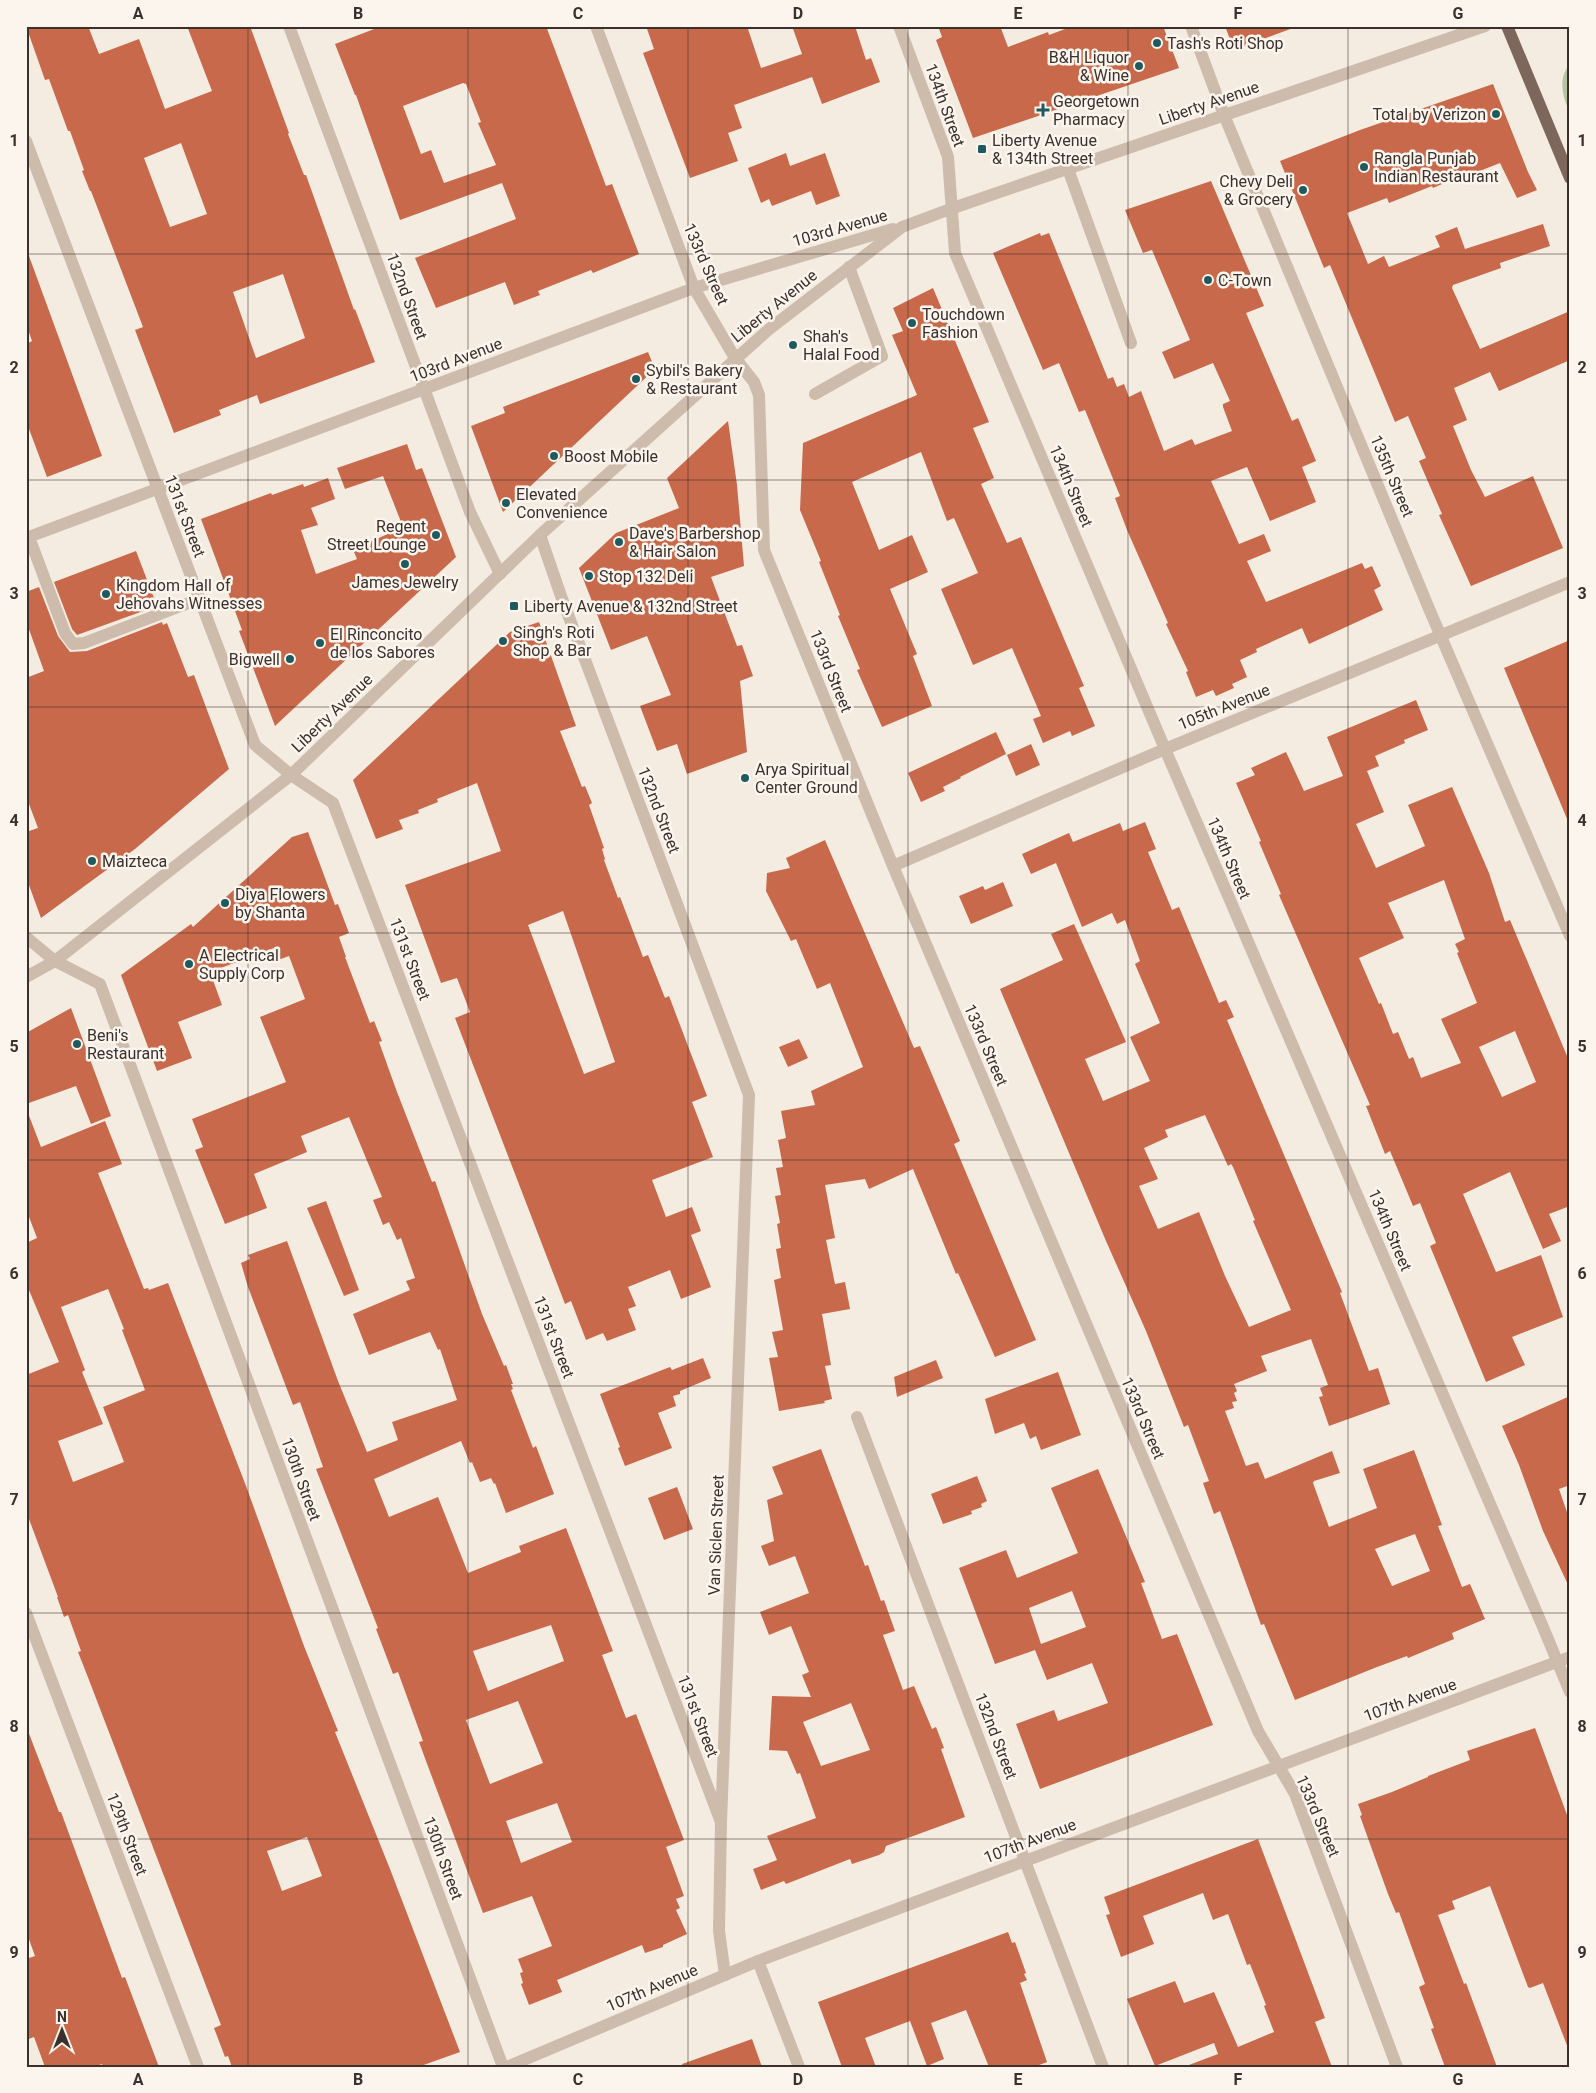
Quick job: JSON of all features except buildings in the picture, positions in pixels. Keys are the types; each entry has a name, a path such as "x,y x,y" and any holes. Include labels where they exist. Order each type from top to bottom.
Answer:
{"main road":[{"path":"1507,26 1570,178"}],"street":[{"name":"132nd Street","path":"289,26 470,512 500,574"},
{"name":"133rd Street","path":"596,26 694,288 735,358 754,382 759,395 764,550 893,866 1254,1722 1295,1794 1397,2067"},
{"name":"134th Street","path":"899,26 948,157 955,253 1164,749 1564,1659 1570,1692"},
{"name":"135th Street","path":"1191,26 1224,115 1440,635 1570,936"},
{"name":"Liberty Avenue","path":"26,976 55,961 291,775 540,535 735,358 768,330 902,227 1485,26"},
{"name":"131st Street","path":"26,141 156,489 255,745 291,775 334,803 721,1822"},
{"path":"1068,169 1131,343"},
{"name":"103rd Avenue","path":"27,537 694,288 902,227"},
{"path":"815,394 882,356 849,267"},
{"name":"132nd Street","path":"540,535 561,596 749,1095"},
{"path":"27,537 65,634 73,644 84,643 199,599"},
{"name":"105th Avenue","path":"893,866 1164,749 1570,582"},
{"name":"130th Street","path":"26,937 55,961 100,984 505,2067"},
{"name":"Van Siclen Street","path":"725,1975 719,1931 721,1822 749,1095"},
{"name":"132nd Street","path":"856,1417 1103,2067"},
{"name":"129th Street","path":"26,1613 198,2067"},
{"name":"107th Avenue","path":"505,2067 758,1961 1564,1659"},
{"path":"758,1961 799,2067"}],"green space":[{"path":"1570,64 1570,114 1563,95 1562,82"}],"place":[{"name":"Tash's Roti Shop","path":"1157,43"},
{"name":"B&H Liquor & Wine","path":"1139,66"},
{"name":"Georgetown Pharmacy","path":"1043,110"},
{"name":"Total by Verizon","path":"1496,114"},
{"name":"Liberty Avenue & 134th Street","path":"982,149"},
{"name":"Rangla Punjab Indian Restaurant","path":"1364,167"},
{"name":"Chevy Deli & Grocery","path":"1303,190"},
{"name":"C-Town","path":"1208,280"},
{"name":"Touchdown Fashion","path":"912,323"},
{"name":"Shah's Halal Food","path":"793,345"},
{"name":"Sybil's Bakery & Restaurant","path":"636,379"},
{"name":"Boost Mobile","path":"554,456"},
{"name":"Elevated Convenience","path":"506,503"},
{"name":"Regent Street Lounge","path":"436,535"},
{"name":"Dave's Barbershop & Hair Salon","path":"619,542"},
{"name":"James Jewelry","path":"405,564"},
{"name":"Stop 132 Deli","path":"589,576"},
{"name":"Kingdom Hall of Jehovahs Witnesses","path":"106,594"},
{"name":"Liberty Avenue & 132nd Street","path":"514,606"},
{"name":"Singh's Roti Shop & Bar","path":"503,641"},
{"name":"El Rinconcito de los Sabores","path":"320,643"},
{"name":"Bigwell","path":"290,659"},
{"name":"Arya Spiritual Center Ground","path":"745,778"},
{"name":"Maizteca","path":"92,861"},
{"name":"Diya Flowers by Shanta","path":"225,903"},
{"name":"A Electrical Supply Corp","path":"189,964"},
{"name":"Beni's Restaurant","path":"77,1044"}]}
